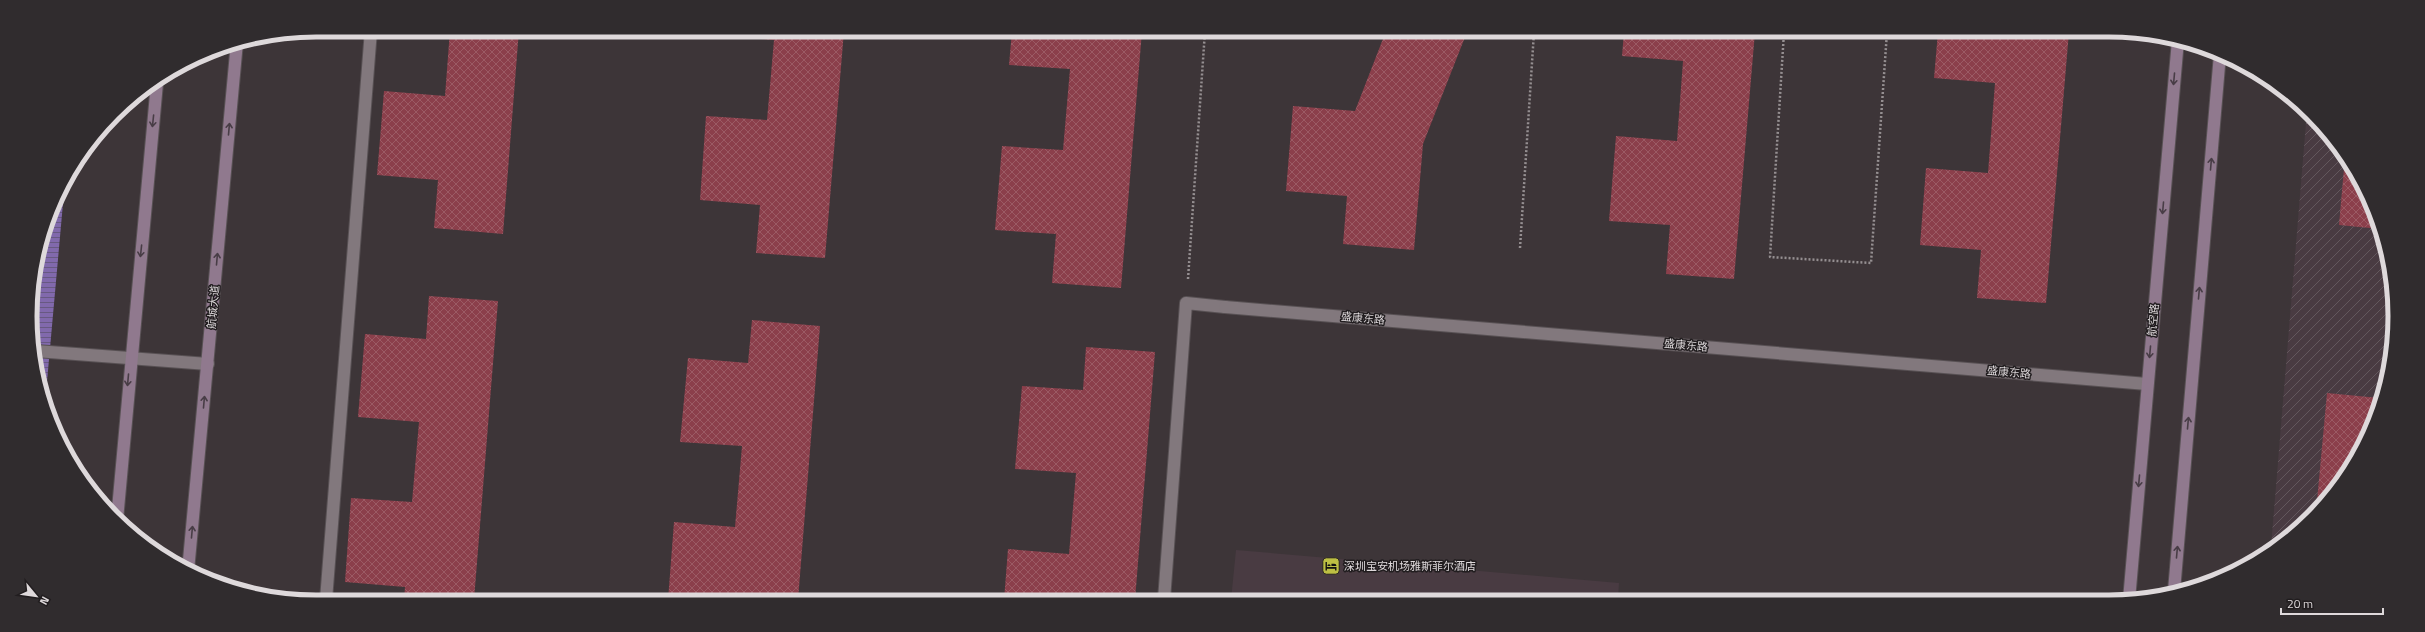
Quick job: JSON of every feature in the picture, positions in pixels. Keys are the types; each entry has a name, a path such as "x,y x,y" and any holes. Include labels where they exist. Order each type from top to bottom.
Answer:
{"street":[{"path":"326,595 370,37"},
{"name":"航空路","path":"2129,594 2177,46"},
{"name":"航城大道","path":"189,564 236,49"},
{"path":"2174,587 2220,60"},
{"path":"118,512 130,358 157,87"},
{"path":"1164,595 1186,304"},
{"name":"盛康东路","path":"1186,304 2147,384"},
{"path":"39,351 208,364"}],"path":[{"path":"1186,304 1205,37"},
{"path":"1520,248 1534,37"},
{"path":"1784,37 1770,257 1871,263 1887,37"}],"shaded area":[{"path":"2306,119 2319,132 2341,161 2367,209 2373,226 2383,262 2386,280 2388,316 2386,352 2383,370 2373,406 2367,423 2351,456 2319,500 2293,526 2271,543"},
{"path":"63,198 47,386 39,352 37,316 39,280 42,262 52,226"},
{"name":"深圳宝安机场雅斯菲尔酒店","path":"1236,550 1619,583 1618,595 1232,595"}],"building":[{"path":"449,37 518,37 503,234 434,228 438,180 377,175 384,91 445,96"},
{"path":"737,37 843,37 825,258 756,253 760,205 700,200 706,116 767,120 774,40"},
{"path":"1011,37 1142,37 1121,288 1052,283 1056,234 995,230 1002,146 1063,150 1070,69 1009,65"},
{"path":"1384,37 1465,37 1423,144 1414,250 1343,244 1347,196 1286,191 1293,106 1355,111"},
{"path":"1624,37 1755,37 1734,279 1666,274 1670,225 1609,221 1616,136 1677,141 1683,61 1622,56"},
{"path":"1938,37 2069,37 2046,303 1977,298 1981,250 1920,245 1926,168 1988,173 1995,83 1934,78"},
{"path":"2344,166 2367,209 2374,228 2339,225"},
{"path":"429,296 498,301 474,595 404,595 405,587 345,582 351,498 412,502 419,422 358,417 365,334 426,339"},
{"path":"752,320 820,326 798,595 668,595 674,522 735,527 742,446 680,442 688,358 748,363"},
{"path":"1086,347 1155,352 1135,595 1004,595 1008,549 1069,554 1076,473 1015,469 1022,386 1083,390"},
{"path":"2327,393 2375,398 2367,423 2351,456 2317,502"}],"place":[{"name":"深圳宝安机场雅斯菲尔酒店","path":"1331,566"}]}
